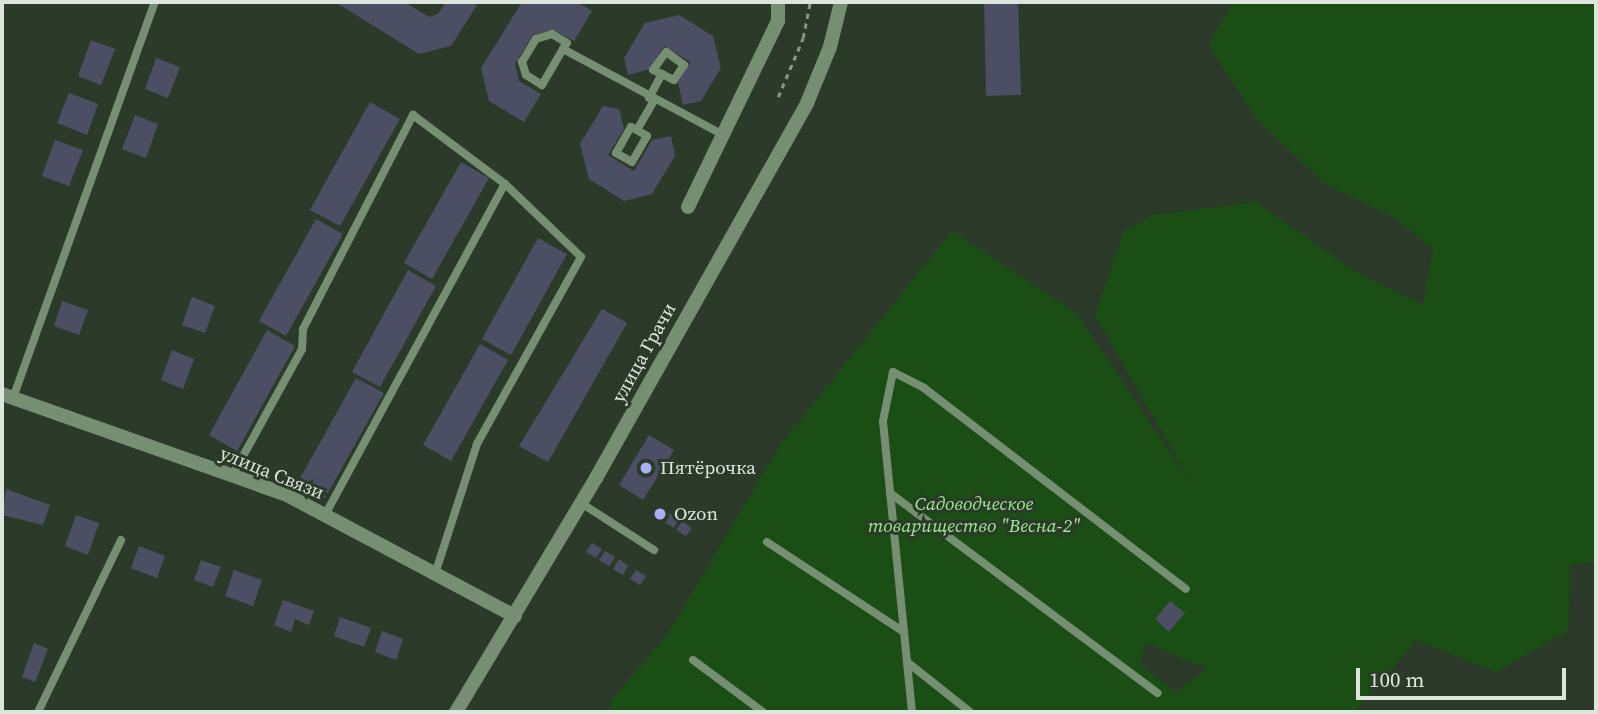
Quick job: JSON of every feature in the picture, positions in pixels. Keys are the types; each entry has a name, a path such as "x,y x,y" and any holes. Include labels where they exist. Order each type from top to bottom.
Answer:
{"street":[{"path":"688,207 725,136 778,21 778,2"},
{"name":"улица Грачи","path":"457,712 581,503 807,103 830,47 841,2"},
{"name":"улица Связи","path":"7,396 232,476 325,515 515,616"}],"lane":[{"path":"7,396 155,2"},
{"path":"552,34 567,43 564,49 542,85 526,75 522,62 536,39 552,34"},
{"path":"564,49 651,99 725,136"},
{"path":"636,130 662,74"},
{"path":"232,476 302,349 303,329 413,115 505,184 581,257 477,444 435,574"},
{"path":"325,515 505,184"},
{"path":"912,712 883,421 893,372 923,388 1186,589"},
{"path":"890,493 1157,693"},
{"path":"581,503 654,550"},
{"path":"38,712 121,540"},
{"path":"767,542 904,632"},
{"path":"693,660 763,712"},
{"path":"907,662 970,712"}],"path":[{"path":"778,97 803,38 810,2"}],"green space":[{"name":"Садоводческое товарищество \"Весна-2\"","path":"1233,2 1596,2 1596,563 1570,564 1568,630 1496,672 1416,640 1355,712 610,712 610,702 668,634 781,444 952,231 1076,313 1194,488 1095,315 1124,231 1154,215 1256,202 1352,270 1423,305 1433,249 1395,218 1326,184 1257,120 1209,45","holes":["1145,642 1206,668 1176,693 1140,665"]}],"building":[{"path":"335,2 405,2 429,17 438,14 446,2 479,2 451,46 419,54"},
{"path":"522,2 577,2 592,11 574,41 554,30 533,35 515,64 519,81 541,94 524,122 489,101 481,68"},
{"path":"984,2 1018,2 1021,95 986,96"},
{"path":"679,15 713,36 721,68 701,101 683,105 678,82 690,62 664,46 650,69 628,75 624,58 645,23"},
{"path":"91,40 115,49 101,85 78,76"},
{"path":"156,58 180,67 168,98 145,89"},
{"path":"69,93 98,104 87,135 57,123"},
{"path":"370,102 400,119 340,226 310,210"},
{"path":"603,106 619,109 624,129 608,155 634,171 652,140 671,136 675,156 652,194 624,201 589,179 580,144"},
{"path":"135,115 158,124 146,158 122,149"},
{"path":"55,140 83,150 69,186 42,176"},
{"path":"461,162 489,178 432,279 404,263"},
{"path":"316,219 343,234 286,336 259,321"},
{"path":"538,238 567,254 511,355 482,339"},
{"path":"408,270 436,286 380,387 352,372"},
{"path":"192,297 215,306 205,333 182,325"},
{"path":"62,301 88,310 79,335 54,326"},
{"path":"602,309 627,323 548,462 519,446"},
{"path":"267,330 295,346 237,451 209,435"},
{"path":"480,344 508,360 451,461 423,445"},
{"path":"172,350 194,359 183,389 161,380"},
{"path":"356,378 384,393 325,498 298,482"},
{"name":"Пятёрочка","path":"649,435 674,450 643,500 619,485"},
{"path":"6,489 50,505 43,525 2,515"},
{"path":"657,505 667,511 661,520 651,514"},
{"path":"669,513 679,519 674,528 664,522"},
{"path":"76,515 99,523 88,555 65,546"},
{"path":"682,521 692,528 686,536 676,530"},
{"path":"592,543 602,549 596,558 586,552"},
{"path":"139,546 165,556 157,578 131,568"},
{"path":"605,551 615,557 609,566 599,560"},
{"path":"619,559 628,566 623,575 613,569"},
{"path":"201,560 221,567 213,587 194,580"},
{"path":"234,570 262,580 253,606 225,596"},
{"path":"636,570 646,576 640,585 630,579"},
{"path":"283,600 314,611 309,625 295,619 291,632 274,625"},
{"path":"1170,601 1185,613 1169,632 1155,619"},
{"path":"340,617 371,628 364,647 334,636"},
{"path":"382,631 403,639 396,660 375,652"},
{"path":"34,643 48,649 35,682 22,677"}],"place":[{"name":"Пятёрочка","path":"646,468"},
{"name":"Ozon","path":"660,514"}]}
